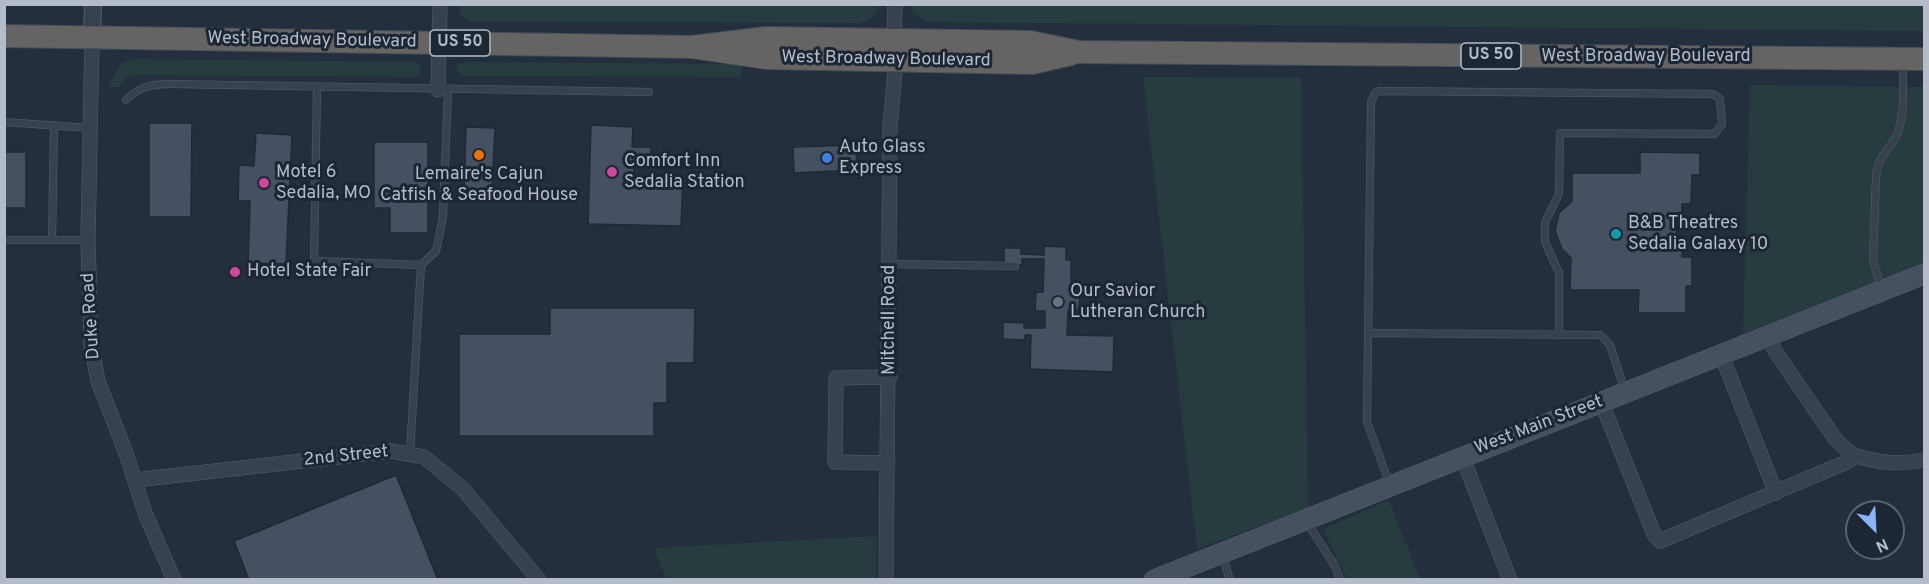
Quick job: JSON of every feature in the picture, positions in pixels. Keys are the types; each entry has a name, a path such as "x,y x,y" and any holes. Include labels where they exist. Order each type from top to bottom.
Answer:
{"highway":[{"name":"West Broadway Boulevard","path":"4,36 692,47 765,38 895,51 1030,42 1078,52 1914,59"}],"main road":[{"name":"West Main Street","path":"1154,579 1924,274"}],"street":[{"path":"92,38 93,4"},
{"path":"440,4 443,90"},
{"name":"Mitchell Road","path":"886,579 891,126 895,4"},
{"name":"Duke Road","path":"92,38 88,128 88,240 89,328 94,364 145,513 174,579"},
{"path":"1769,336 1775,351 1836,440 1852,455 1878,463 1898,465 1924,460"},
{"path":"1721,354 1776,493"},
{"path":"888,463 835,462 836,378 890,377"},
{"path":"1601,401 1656,539 1665,542 1849,461 1852,455"},
{"name":"2nd Street","path":"135,480 391,451 410,453 424,457 463,489 539,579"},
{"path":"1462,456 1510,579"}],"lane":[{"path":"1882,291 1873,260 1877,163 1896,136 1901,122 1914,59"},
{"path":"126,100 138,88 151,84 649,92"},
{"path":"317,87 314,261 421,265"},
{"path":"410,453 421,265 436,251 443,217 443,90"},
{"path":"1390,485 1367,423 1371,102 1375,93 1379,90 1717,95 1721,102 1722,124 1714,134 1560,133 1559,194 1545,222 1545,242 1559,273 1559,334"},
{"path":"4,122 88,128"},
{"path":"52,240 54,125"},
{"path":"4,240 88,240"},
{"path":"890,264 1015,266"},
{"path":"1368,333 1600,335 1606,339 1625,392"},
{"path":"1304,519 1335,566 1340,579"},
{"path":"1221,553 1230,579"}],"green space":[{"path":"1924,4 1924,31 928,22 913,13 912,5"},
{"path":"457,5 879,5 871,19 860,23 469,21 460,15"},
{"path":"133,59 415,62 421,66 421,73 415,77 135,75 125,78 119,87 108,87 121,63"},
{"path":"459,63 742,64 741,77 462,76 455,70"},
{"path":"1143,77 1301,78 1308,508 1197,549"},
{"path":"1750,85 1924,87 1924,264 1743,334"},
{"path":"1389,500 1420,579 1347,579 1323,529"},
{"path":"877,536 876,579 667,579 654,548"}],"building":[{"path":"149,123 192,123 191,217 149,217"},
{"name":"Comfort Inn Sedalia Station","path":"591,125 633,127 632,147 651,147 651,166 634,166 634,177 683,179 681,226 588,224"},
{"path":"466,127 495,128 492,190 464,189"},
{"name":"Motel 6 Sedalia, MO","path":"256,133 292,135 286,264 248,263 250,201 238,201 239,165 254,166"},
{"path":"374,142 428,142 428,233 390,233 390,208 374,208"},
{"path":"856,145 857,170 794,173 793,147"},
{"path":"4,152 26,152 26,208 4,208"},
{"name":"B&B Theatres Sedalia Galaxy 10","path":"1640,152 1700,153 1700,175 1692,175 1691,204 1682,204 1682,225 1677,226 1676,238 1683,238 1682,257 1692,257 1692,286 1686,286 1686,313 1638,313 1639,290 1570,290 1571,258 1562,249 1555,231 1559,213 1572,201 1572,173 1640,173"},
{"name":"Our Savior Lutheran Church","path":"1044,246 1066,247 1066,260 1071,260 1071,295 1080,295 1079,310 1068,310 1067,335 1114,336 1113,372 1030,369 1031,335 1025,335 1025,340 1003,339 1003,322 1024,323 1024,328 1045,328 1045,311 1035,311 1036,292 1043,292 1044,259 1022,259 1022,265 1004,264 1004,248 1021,248 1021,254 1044,255"},
{"path":"550,308 695,308 694,363 667,363 667,403 654,403 654,436 459,436 459,334 550,334"},
{"path":"396,475 438,580 249,580 234,541"}],"place":[{"name":"Lemaire's Cajun Catfish & Seafood House","path":"479,155"},
{"name":"Auto Glass Express","path":"827,158"},
{"name":"Comfort Inn Sedalia Station","path":"612,172"},
{"name":"Motel 6 Sedalia, MO","path":"264,183"},
{"name":"B&B Theatres Sedalia Galaxy 10","path":"1616,234"},
{"name":"Hotel State Fair","path":"235,272"},
{"name":"Our Savior Lutheran Church","path":"1058,302"}]}
